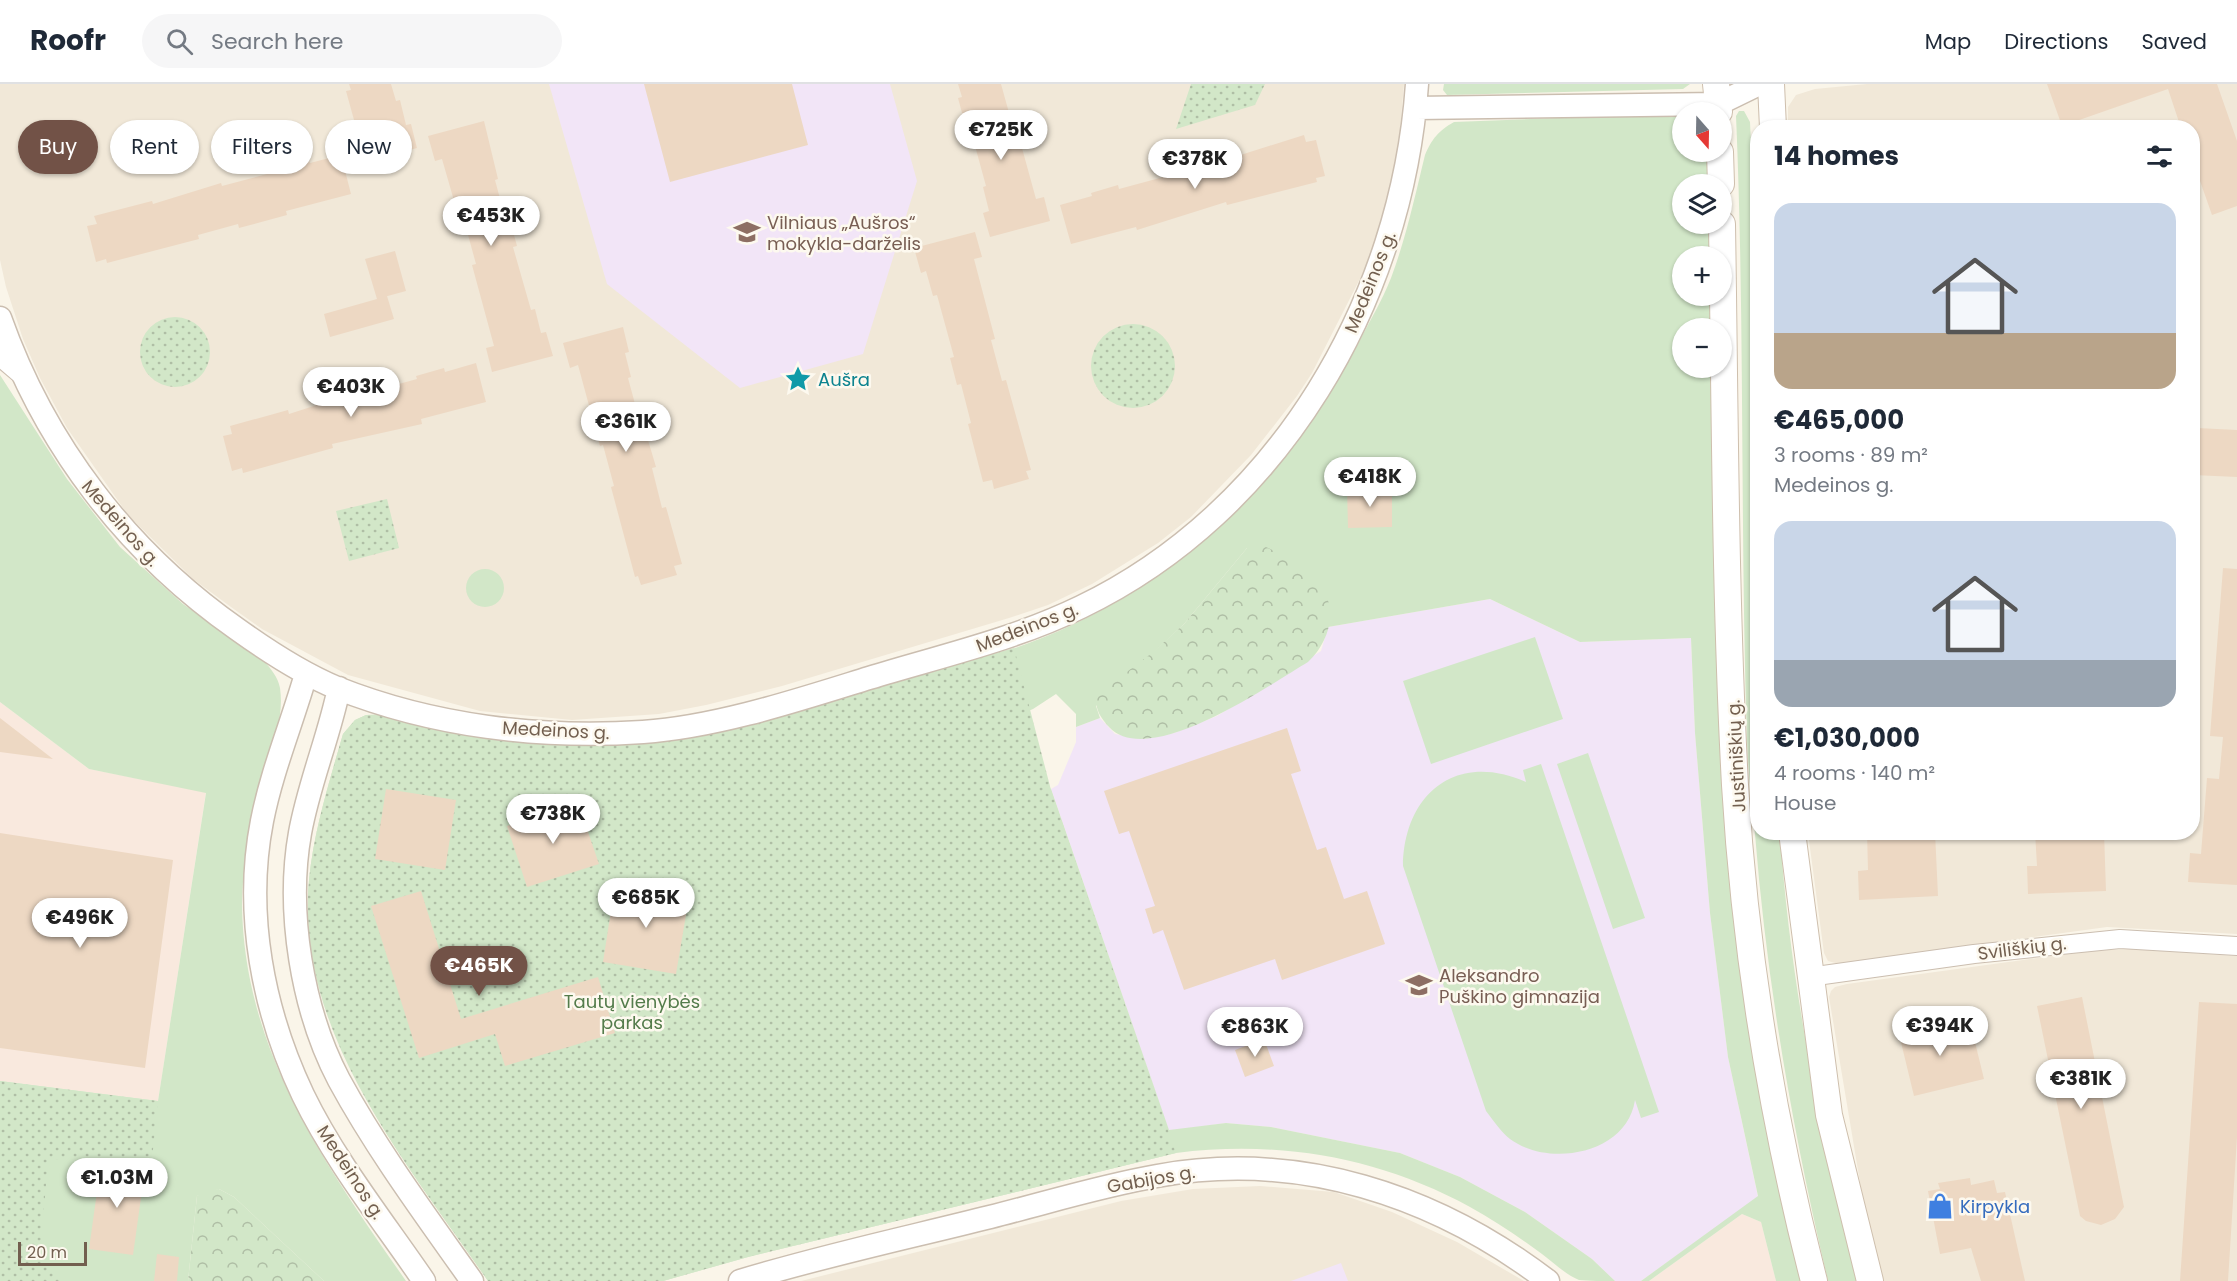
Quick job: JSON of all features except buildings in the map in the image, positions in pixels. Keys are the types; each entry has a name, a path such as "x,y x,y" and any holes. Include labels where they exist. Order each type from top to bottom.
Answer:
{"main road":[{"path":"1771,84 1773,120"},
{"name":"Justiniškių g.","path":"1722,234 1736,787 1757,994 1789,1175 1814,1281"},
{"path":"1793,840 1809,977 1829,1115 1870,1281"}],"street":[{"name":"Medeinos g.","path":"0,318 21,375 74,466 101,504 164,571 232,626 279,658 306,674 339,688 439,718 490,727 562,733 649,732 709,722 800,699 1010,638 1083,606 1157,562 1232,499 1265,464 1315,396 1354,325 1386,247 1400,201 1418,84"},
{"path":"1416,108 1718,100 1759,84"},
{"path":"0,357 21,375"},
{"name":"Medeinos g.","path":"306,674 275,765 262,823 256,875 256,919 261,965 284,1050 304,1096 347,1168 424,1281"},
{"path":"339,688 300,834 295,917 300,960 322,1038 339,1079 433,1227 472,1281"},
{"name":"Sviliškių g.","path":"1809,977 1974,954 2099,940 2145,940 2237,946"},
{"name":"Gabijos g.","path":"740,1281 809,1260 1159,1175 1213,1169 1259,1168 1315,1174 1378,1189 1481,1236 1548,1281"}],"shaded area":[{"path":"0,84 1404,84 1397,165 1386,211 1367,265 1312,373 1297,396 1251,455 1191,517 1158,543 1092,584 1048,605 782,686 659,714 572,720 480,711 348,675 262,629 193,579 128,515 67,428 40,378 23,339 0,260"},
{"name":"Vilniaus „Aušros“ mokykla-darželis","path":"549,84 890,84 917,181 863,354 740,388 607,284"},
{"path":"1867,84 2237,84 2237,934 2107,927 1839,964 1828,961 1824,953 1809,840 2200,840 2200,120 1788,120 1788,107 1796,95 1815,89"},
{"name":"Aleksandro Puškino gimnazija","path":"1490,599 1580,642 1691,638 1695,733 1710,913 1728,1057 1758,1197 1641,1281 1615,1281 1592,1259 1525,1212 1460,1177 1400,1153 1271,1127 1226,1123 1169,1131 1051,789 1058,785 1076,742 1076,727 1100,718 1115,734 1142,739 1174,733 1217,716 1321,651 1328,627"},
{"path":"0,702 89,769 206,792 158,1101 0,1081"},
{"path":"2132,949 2237,956 2237,1281 1882,1281 1867,1224 1829,997 1831,991 1835,987 1847,984 2089,951"},
{"path":"1260,1186 1334,1192 1392,1212 1457,1242 1524,1281 801,1281 1121,1201 1193,1189"},
{"path":"1742,1214 1761,1222 1776,1281 1649,1281"},
{"path":"1341,1263 1348,1281 1291,1281"}],"green space":[{"path":"1191,84 1265,84 1255,105 1176,129"},
{"path":"1444,84 1690,84 1683,89 1447,95 1443,90"},
{"path":"1739,111 1744,111 1750,122 1750,785 1747,740 1741,272 1736,116"},
{"name":"Tautų vienybės parkas","path":"1672,115 1672,162 1708,162 1709,174 1672,174 1672,234 1710,234 1710,246 1672,246 1672,306 1711,306 1712,318 1672,318 1672,378 1712,378 1743,988 1763,1112 1800,1281 1776,1281 1761,1222 1742,1214 1649,1281 1641,1281 1758,1196 1728,1057 1710,913 1695,733 1691,638 1580,642 1490,599 1328,627 1329,605 1247,548 1184,624 1096,706 1100,718 1076,727 1076,714 1056,694 1033,709 982,731 1051,789 1169,1130 1226,1123 1271,1127 1400,1153 1460,1177 1525,1212 1592,1259 1615,1281 1574,1278 1525,1241 1479,1212 1400,1176 1327,1156 1252,1149 1176,1153 748,1257 663,1281 488,1281 384,1130 342,1049 326,1006 310,930 308,890 314,843 343,734 355,720 366,715 536,742 639,744 698,736 760,721 977,660 1049,635 1118,601 1201,543 1238,509 1272,472 1303,432 1332,390 1380,303 1406,232 1425,155 1440,132 1454,122"},
{"path":"175,317 188,320 200,327 207,339 210,352 207,365 200,377 188,384 175,387 162,384 150,377 143,365 140,352 143,339 150,327 162,320"},
{"path":"1133,324 1149,327 1163,336 1172,350 1175,366 1172,382 1163,396 1149,405 1133,408 1117,405 1103,396 1094,382 1091,366 1094,350 1103,336 1117,327"},
{"path":"0,375 67,479 120,547 183,604 264,661 278,680 281,708 244,870 242,905 246,959 257,1010 274,1058 295,1105 319,1150 406,1281 324,1281 234,1197 219,1189 197,1196 188,1281 0,1281 0,1081 158,1101 206,793 89,769 0,702"},
{"path":"387,499 399,548 349,561 336,511"},
{"path":"1258,544 1283,557 1325,594 1329,603 1330,621 1324,640 1314,656 1308,662 1238,704 1179,731 1151,738 1127,737 1109,727 1097,707 1096,699 1100,692 1152,653 1184,624 1247,548"},
{"path":"485,569 498,575 504,588 498,601 485,607 472,601 466,588 472,575"},
{"path":"1535,637 1563,719 1431,764 1403,681"},
{"name":"Tautų vienybės parkas","path":"1014,648 1051,790 1176,1153 748,1257 663,1281 488,1281 424,1190 363,1094 338,1043 320,991 309,937 309,880 318,825 343,734 355,720 366,715 385,714 482,736 531,743 583,746 642,744 703,734"},
{"path":"1588,753 1645,918 1613,929 1557,764"},
{"path":"1541,764 1659,1112 1641,1118 1635,1100 1629,1118 1618,1133 1602,1144 1584,1151 1565,1154 1545,1153 1526,1148 1510,1139 1486,1111 1403,866 1406,840 1413,818 1424,799 1439,785 1457,776 1478,772 1501,774 1526,782 1523,770"},
{"path":"1755,840 1781,840 1799,1002 1819,1114 1857,1281 1828,1281 1783,1059"},
{"path":"0,1081 158,1101 152,1159 48,1161 40,1256 61,1281 0,1281"},
{"path":"219,1189 234,1197 324,1281 188,1281 197,1196 207,1190"}],"place":[{"name":"Vilniaus „Aušros“ mokykla-darželis","path":"747,232"},
{"name":"Aušra","path":"798,379"},
{"name":"Aleksandro Puškino gimnazija","path":"1419,985"},
{"name":"Kirpykla","path":"1940,1206"}]}
